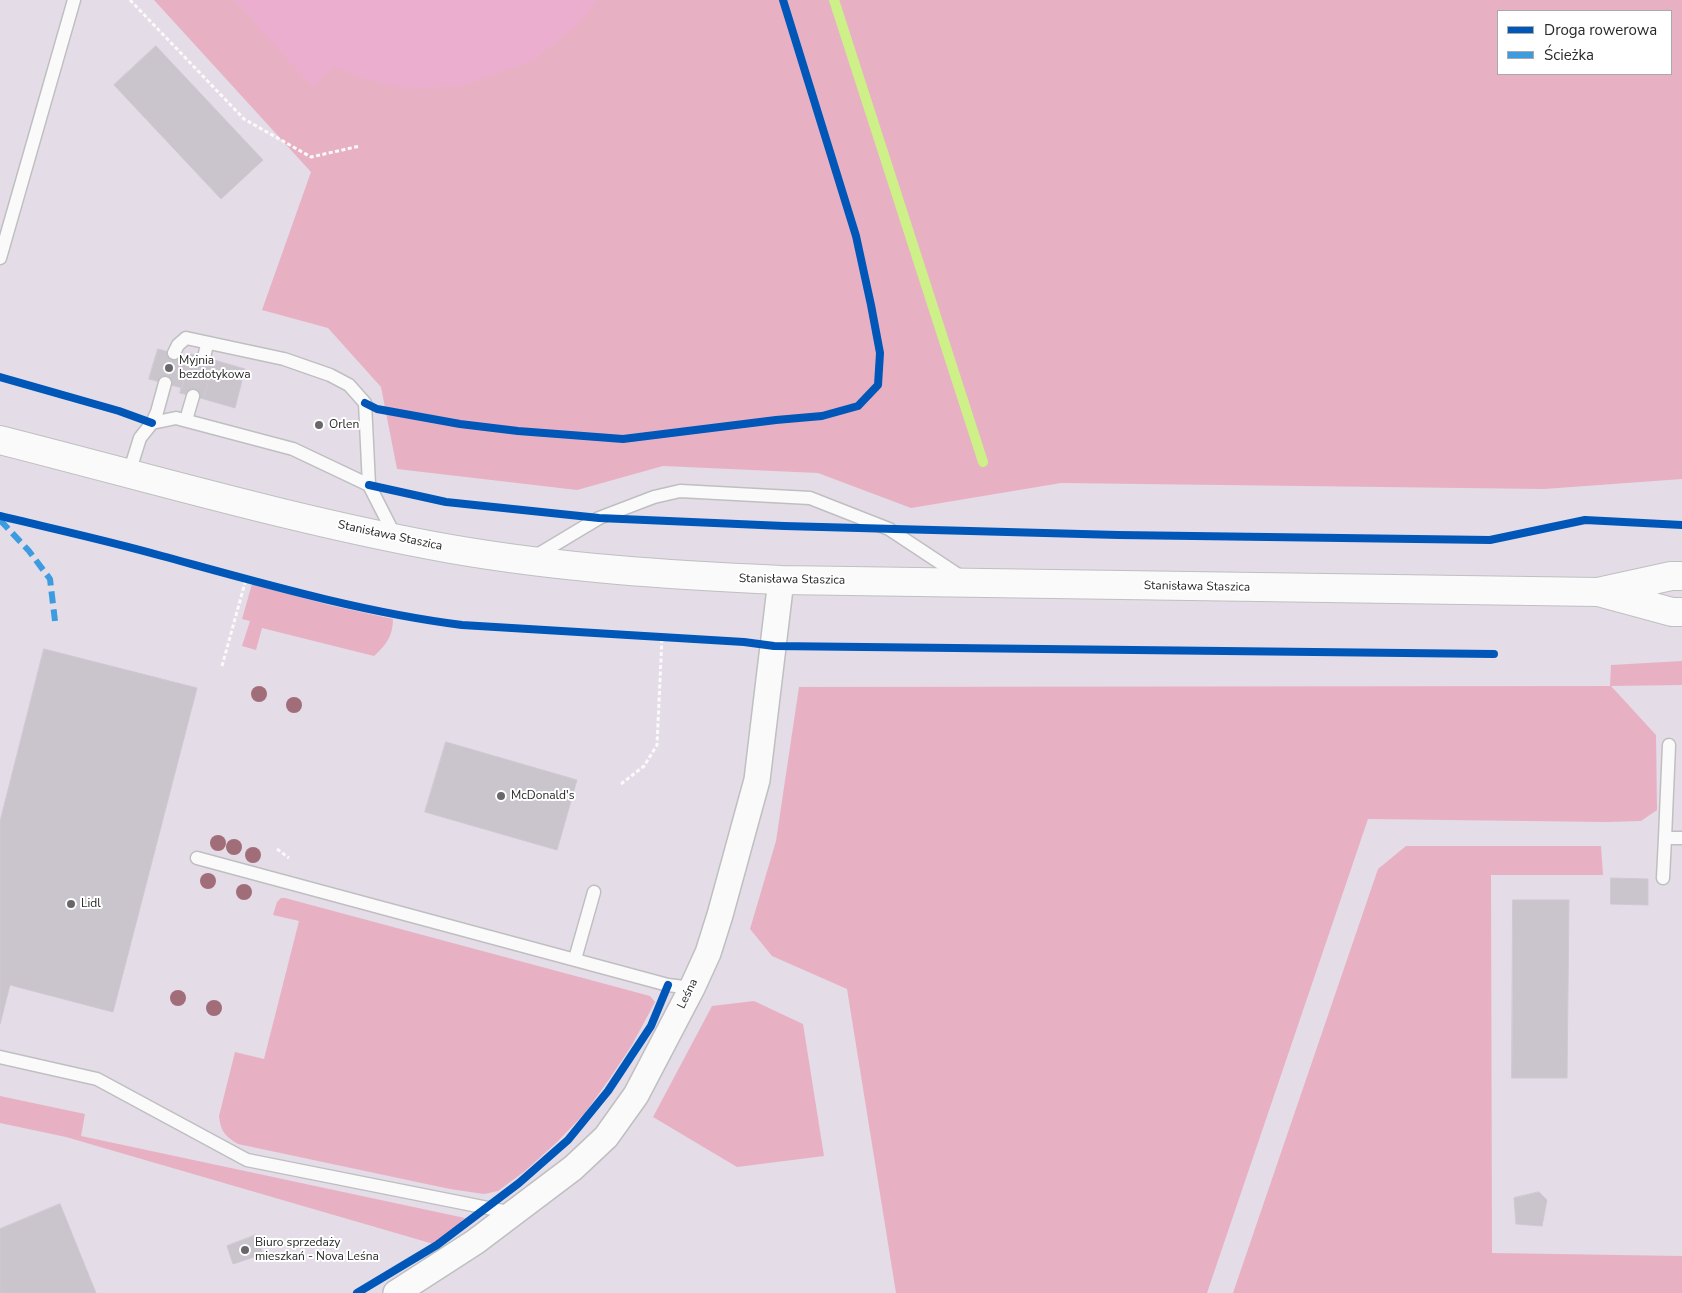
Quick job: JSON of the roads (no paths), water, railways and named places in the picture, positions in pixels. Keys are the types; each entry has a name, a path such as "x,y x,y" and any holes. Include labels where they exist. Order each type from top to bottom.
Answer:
{"main road":[{"name":"Stanisława Staszica","path":"0,440 241,502 396,538 452,549 601,569 781,580 1598,592 1671,576 1682,576"},
{"name":"Stanisława Staszica","path":"1598,592 1672,612 1682,612"}],"street":[{"name":"Leśna","path":"396,1293 474,1242 573,1168 606,1136 636,1095 692,988 708,953 717,925 757,780 781,580"}],"lane":[{"path":"0,258 74,0"},
{"path":"174,353 178,345 186,338 284,359 330,375 349,385 365,403 369,485 396,538"},
{"path":"204,358 207,344"},
{"path":"129,472 140,438 152,424 157,412 165,383"},
{"path":"186,420 192,396"},
{"path":"152,424 176,418 293,449 369,485"},
{"path":"530,560 599,518 654,497 680,491 810,498 889,529 972,583"},
{"path":"1663,878 1669,745"},
{"path":"1665,838 1682,838"},
{"path":"197,858 668,985 692,988"},
{"path":"575,959 594,892"},
{"path":"0,1057 97,1079 247,1160 512,1214"}],"waterway":[{"path":"834,0 983,462"}],"place":[{"name":"Myjnia bezdotykowa","path":"169,368"},
{"name":"Orlen","path":"319,425"},
{"name":"McDonald's","path":"501,796"},
{"name":"Lidl","path":"71,904"},
{"name":"Biuro sprzedaży mieszkań - Nova Leśna","path":"245,1250"}]}
